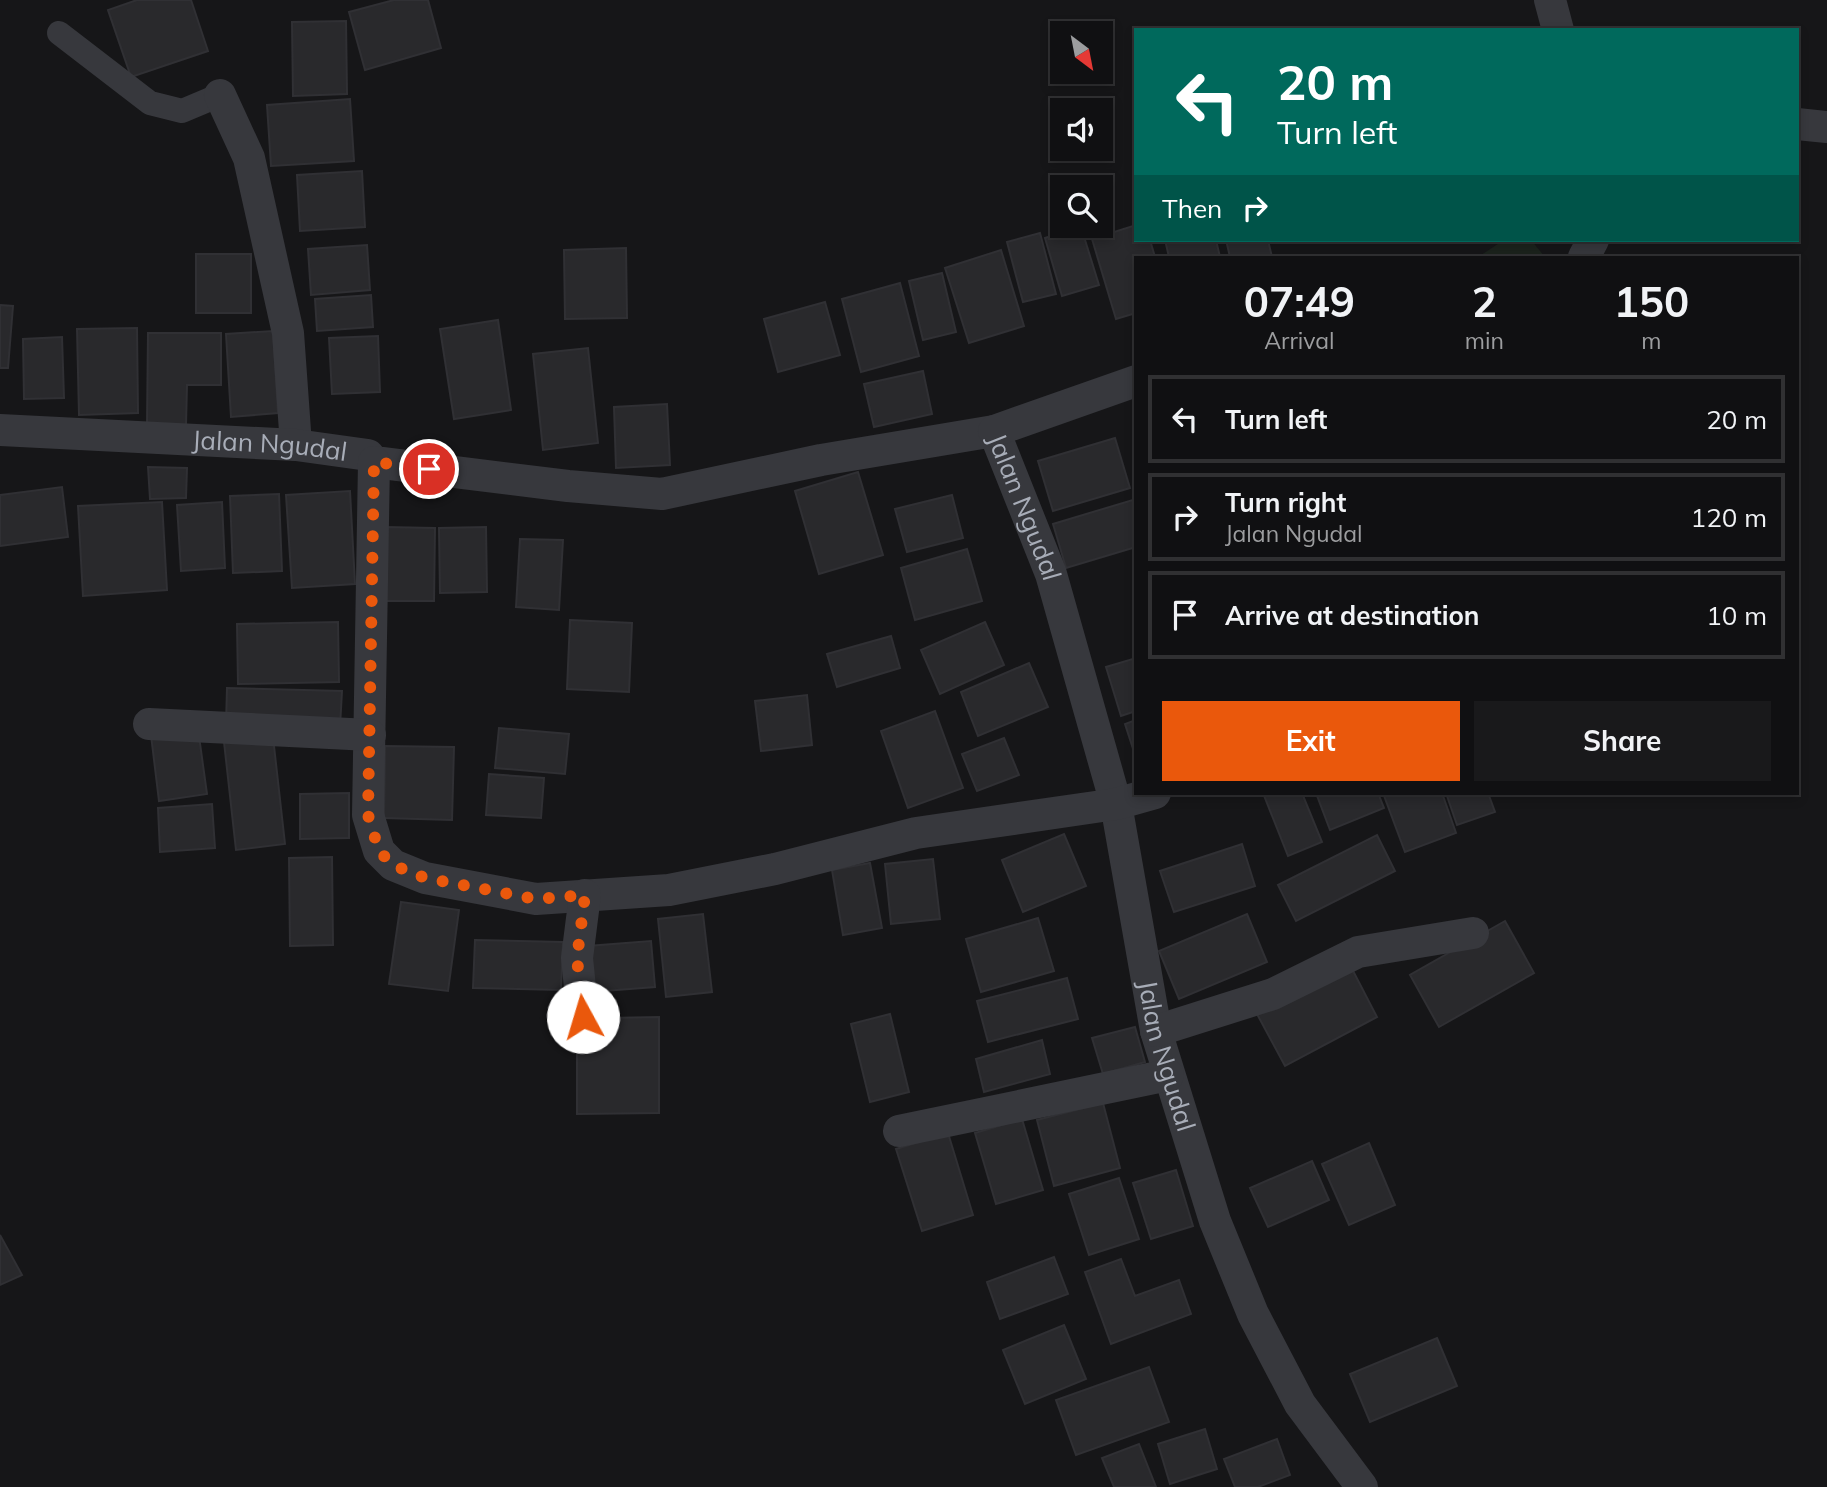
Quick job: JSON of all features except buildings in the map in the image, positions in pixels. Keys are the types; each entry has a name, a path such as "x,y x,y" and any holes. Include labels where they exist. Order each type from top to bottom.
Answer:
{"street":[{"path":"1550,0 1557,28"},
{"path":"59,33 150,103 182,110 220,95 249,158 288,334 296,445"},
{"path":"1799,124 1827,127"},
{"path":"994,431 1134,383"},
{"name":"Jalan Ngudal","path":"0,430 296,445 368,455 374,462 568,486 662,494 821,460 994,431 1051,574 1115,804 1156,1031 1215,1221 1253,1314 1300,1404 1362,1487"},
{"path":"374,462 368,815 379,851 393,865 425,878 536,899 669,890 775,869 916,833 1115,804 1147,795"},
{"path":"149,724 370,735"},
{"path":"583,1017 577,958 585,895"},
{"path":"1156,1031 1273,994 1358,953 1472,933"},
{"path":"899,1131 1168,1075"}],"shaded area":[{"path":"1501,242 1533,242 1544,256 1480,256"}],"route":[{"path":"429,469 374,462 368,815 379,851 393,865 425,878 536,899 585,895 577,958 583,1017"}]}
